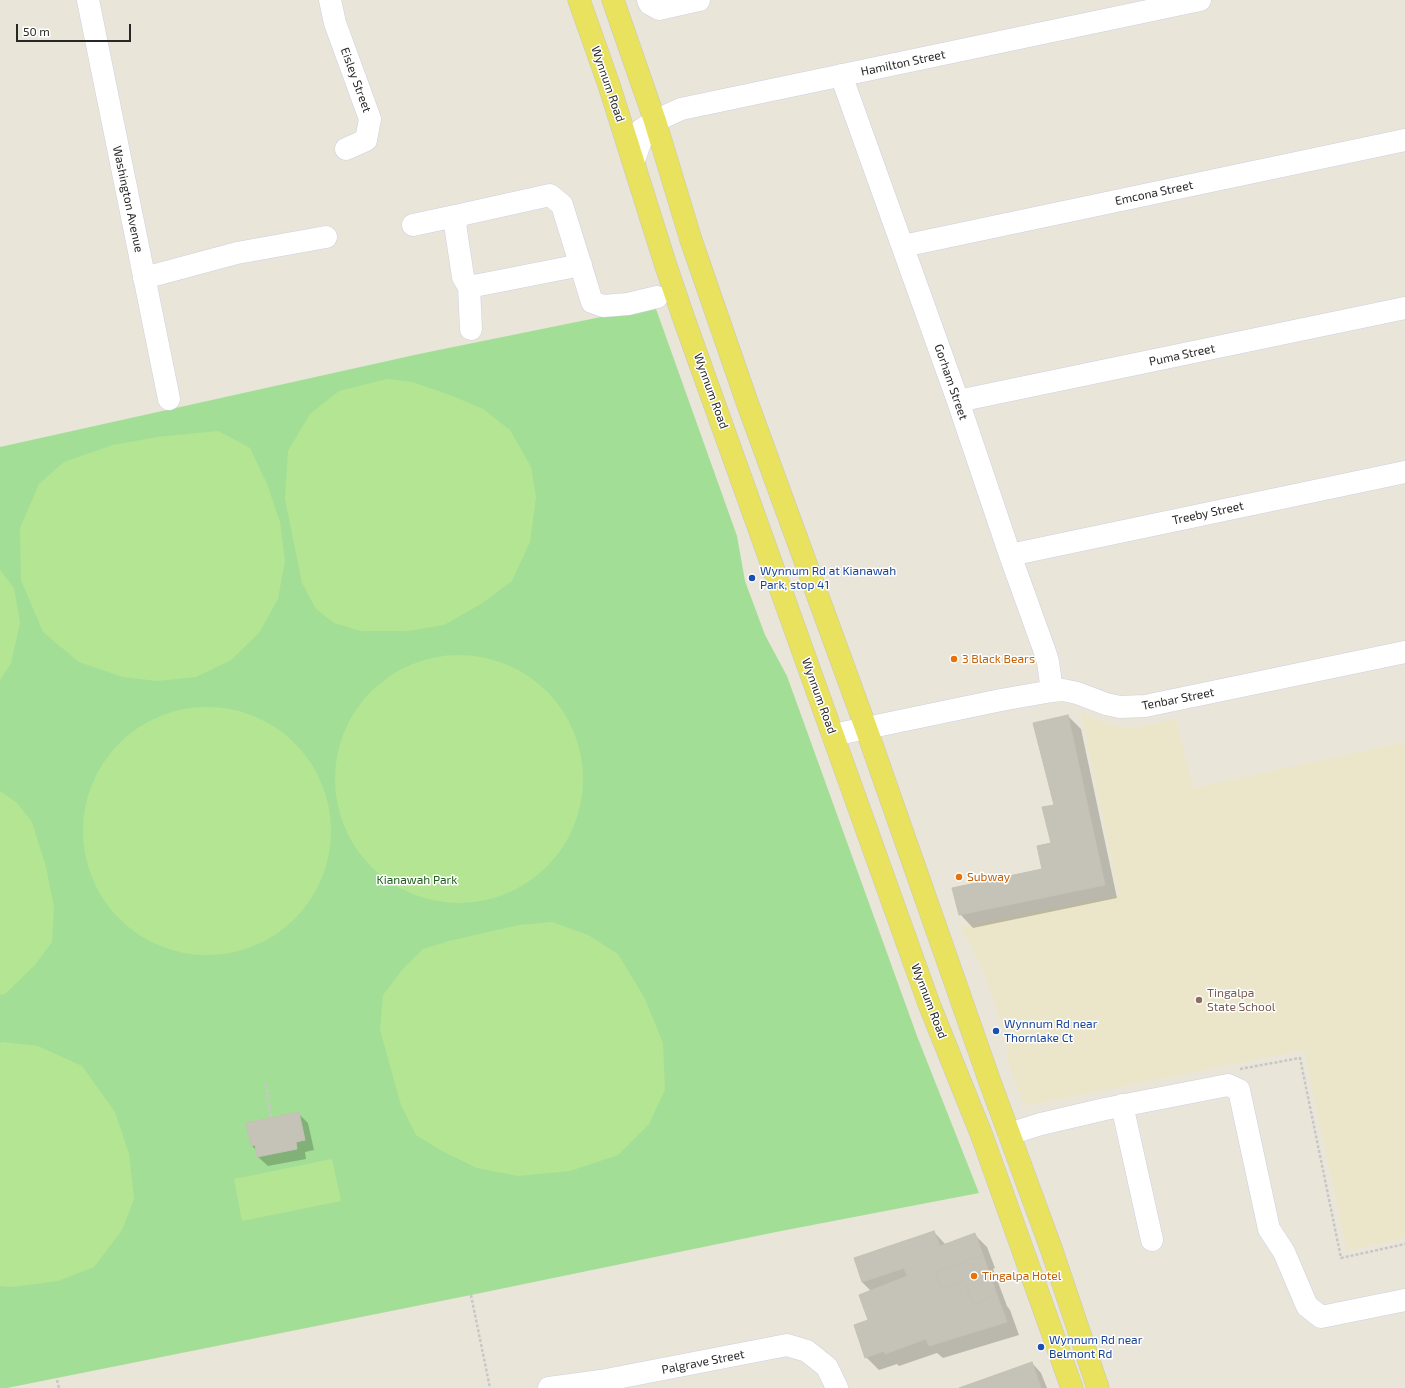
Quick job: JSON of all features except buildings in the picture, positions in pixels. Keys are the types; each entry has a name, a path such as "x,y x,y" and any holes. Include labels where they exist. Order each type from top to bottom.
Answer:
{"main road":[{"name":"Wynnum Road","path":"579,0 634,160 665,263 929,1004 982,1136 1072,1388"},
{"path":"614,0 655,121 691,240 747,402 866,728 1071,1305 1098,1388"},
{"path":"726,434 740,429 747,402"},
{"path":"1071,1305 1095,1351 1110,1388"}],"street":[{"name":"Washington Avenue","path":"88,0 169,399"},
{"name":"Eisley Street","path":"330,0 335,23 370,119 366,140 346,149"},
{"path":"648,0 650,4 660,9 699,0"},
{"name":"Hamilton Street","path":"634,160 641,140 641,130 655,121 680,109 1200,0"},
{"name":"Gorham Street","path":"841,76 958,401 1045,652 1052,691"},
{"name":"Emcona Street","path":"903,246 1405,140"},
{"path":"413,225 550,195 562,205 592,302 603,306 628,304 657,297"},
{"path":"460,215 454,224 462,277 469,288 471,329"},
{"path":"143,270 237,253 323,233"},
{"path":"469,288 581,264"},
{"name":"Puma Street","path":"958,401 1405,308"},
{"name":"Treeby Street","path":"1010,554 1405,472"},
{"name":"Tenbar Street","path":"833,735 1001,700 1052,691 1063,690 1077,693 1106,704 1120,706 1145,706 1405,652"},
{"path":"1009,1134 1042,1124 1114,1107 1228,1085 1239,1090 1269,1229 1284,1252 1307,1306 1322,1317 1405,1300"},
{"path":"1114,1107 1152,1240"},
{"name":"Palgrave Street","path":"549,1388 601,1381 787,1345 807,1351 827,1367 837,1388"}],"path":[{"path":"266,1084 271,1118"},
{"path":"1341,1258 1405,1244"},
{"path":"471,1295 490,1388"},
{"path":"57,1380 59,1388"}],"shaded area":[{"name":"Tingalpa State School","path":"1081,712 1100,721 1120,727 1135,728 1176,719 1193,788 1405,742 1405,1238 1347,1251 1304,1050 1025,1106 1009,1066 1005,1034 982,967 960,927 1119,895"}],"green space":[{"name":"Kianawah Park","path":"655,306 737,536 745,581 765,635 787,676 917,1036 979,1193 776,1232 471,1295 7,1388 0,1388 0,447 419,354"},
{"path":"387,379 412,382 450,395 483,409 510,430 531,467 536,497 530,542 512,581 481,604 444,625 407,631 361,631 334,623 316,609 302,583 285,499 288,451 310,414 339,391"},
{"path":"218,431 250,448 267,484 280,522 285,561 278,599 259,633 231,660 196,677 157,681 123,677 79,662 43,632 21,580 20,528 39,484 64,462 113,445 157,437"},
{"path":"0,570 14,588 20,623 11,663 0,680"},
{"path":"459,655 483,658 506,665 528,676 546,692 562,710 573,732 580,755 583,779 580,803 573,826 562,848 546,866 528,882 506,893 483,900 459,903 435,900 412,893 390,882 372,866 356,848 345,826 338,803 335,779 338,755 345,732 356,710 372,692 390,676 412,665 435,658"},
{"path":"207,707 231,710 254,717 276,728 294,744 310,762 321,784 328,807 331,831 328,855 321,878 310,900 294,918 276,934 254,945 231,952 207,955 183,952 160,945 138,934 120,918 104,900 93,878 86,855 83,831 86,807 93,784 104,762 120,744 138,728 160,717 183,710"},
{"path":"0,791 17,803 32,822 46,867 54,907 52,942 34,966 5,994 0,995"},
{"path":"552,922 588,935 618,954 644,997 663,1043 665,1090 649,1124 618,1155 570,1171 518,1176 477,1168 442,1151 416,1135 401,1105 380,1030 383,995 403,969 423,949 449,941 519,925"},
{"path":"3,1042 38,1046 82,1066 115,1112 129,1154 134,1199 122,1230 94,1267 58,1281 12,1287 0,1286 0,1043"},
{"path":"332,1159 341,1201 242,1221 234,1179"}],"place":[{"name":"Wynnum Rd at Kianawah Park, stop 41","path":"752,578"},
{"name":"3 Black Bears","path":"954,659"},
{"name":"Subway","path":"959,877"},
{"name":"Tingalpa State School","path":"1199,1000"},
{"name":"Wynnum Rd near Thornlake Ct","path":"996,1031"},
{"name":"Tingalpa Hotel","path":"974,1276"},
{"name":"Wynnum Rd near Belmont Rd","path":"1041,1347"}]}
